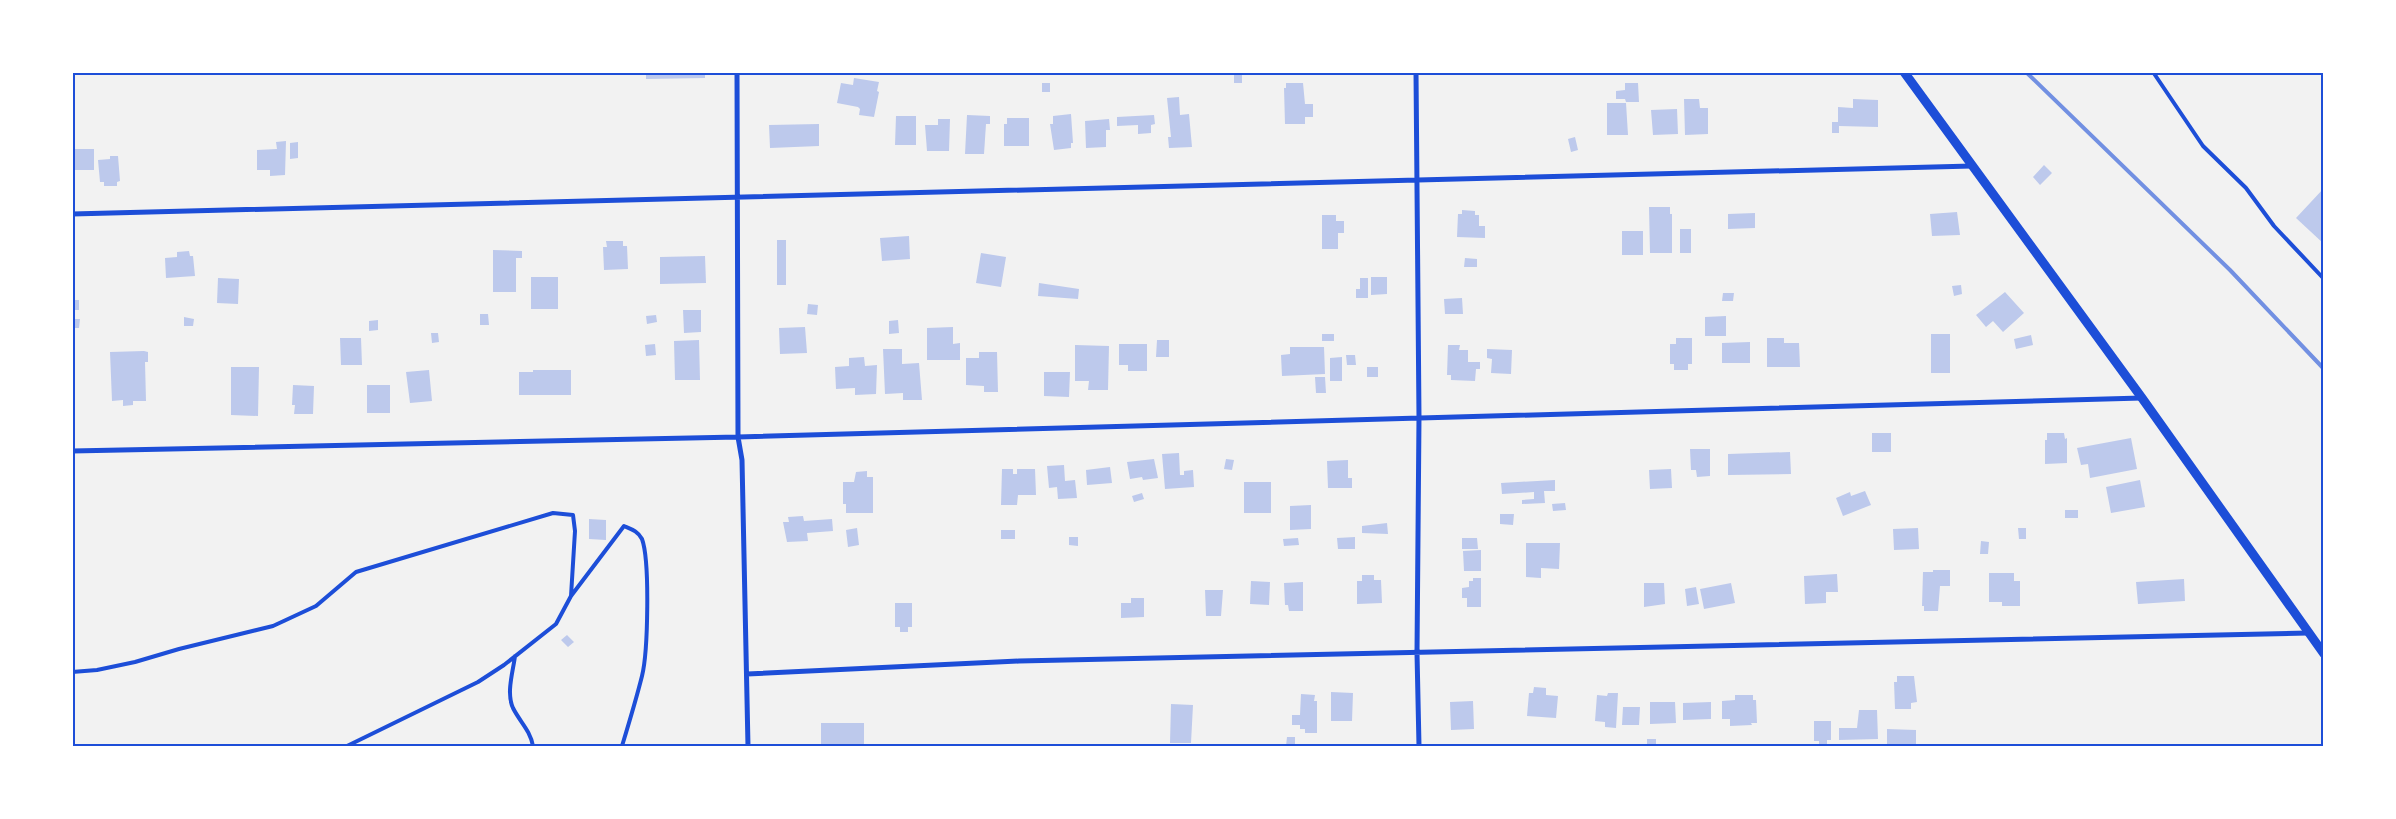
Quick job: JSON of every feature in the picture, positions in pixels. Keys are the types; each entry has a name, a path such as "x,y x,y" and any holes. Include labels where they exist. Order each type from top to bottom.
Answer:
{"street":[{"path":"737,72 738,437 742,460 748,746"},
{"path":"1416,72 1419,417 1417,653 1419,746"},
{"path":"1904,72 2142,398 2324,654"},
{"path":"72,214 1972,166"},
{"path":"72,451 738,437 2142,398"},
{"path":"747,674 1019,661 2308,633"}],"lane":[{"path":"2153,72 2202,146 2246,188 2274,226 2324,279"},
{"path":"72,672 97,670 126,664 273,626 316,606 356,572 553,513 573,515 575,531 571,596"},
{"path":"347,746 478,682 556,624 571,596 624,526 634,529 641,538 644,553 646,648 642,675 622,746"},
{"path":"515,656 510,694 513,708 531,736 533,746"}],"building":[{"path":"646,72 705,72 705,78 646,79"},
{"path":"1234,73 1242,73 1242,83 1234,83"},
{"path":"854,78 879,82 874,117 859,115 860,109 858,107 837,103 841,83 853,85"},
{"path":"1042,83 1050,83 1050,92 1042,92"},
{"path":"1286,83 1303,83 1305,104 1313,104 1313,117 1305,117 1305,124 1285,124 1284,88 1286,88"},
{"path":"1625,83 1638,83 1639,102 1626,102 1625,99 1616,99 1616,91 1625,90"},
{"path":"1179,97 1180,115 1189,114 1192,147 1169,148 1168,137 1171,137 1167,98"},
{"path":"1684,99 1699,99 1700,108 1708,108 1708,134 1685,135"},
{"path":"1853,99 1878,100 1878,127 1839,126 1839,133 1832,133 1832,122 1838,122 1838,107 1853,108"},
{"path":"1607,103 1626,103 1628,135 1607,135"},
{"path":"1677,109 1678,134 1653,135 1651,110"},
{"path":"1071,114 1073,143 1071,143 1071,148 1054,150 1050,124 1053,124 1053,116"},
{"path":"967,115 990,116 990,124 986,124 984,154 965,154"},
{"path":"1154,115 1155,124 1151,125 1151,133 1138,134 1138,125 1117,126 1117,117"},
{"path":"896,116 916,116 916,145 895,145"},
{"path":"1007,118 1029,118 1029,146 1004,146 1004,124 1007,124"},
{"path":"938,119 950,119 949,151 927,151 925,125 938,125"},
{"path":"1109,119 1110,130 1106,130 1106,147 1086,148 1085,121"},
{"path":"819,124 819,146 770,148 769,125"},
{"path":"1575,137 1578,150 1571,152 1568,139"},
{"path":"286,141 285,175 270,176 270,170 257,170 257,150 277,149 276,142"},
{"path":"298,142 298,158 290,159 290,143"},
{"path":"75,149 94,149 94,170 75,170"},
{"path":"110,156 118,156 120,181 117,182 117,186 104,186 104,182 100,182 98,160 110,159"},
{"path":"2044,165 2052,173 2040,185 2033,177"},
{"path":"2324,188 2324,244 2296,218"},
{"path":"1649,207 1670,207 1670,214 1672,214 1672,253 1650,253"},
{"path":"1462,210 1475,211 1475,215 1479,215 1479,226 1485,226 1485,238 1457,237 1458,214 1462,214"},
{"path":"1957,212 1960,235 1932,236 1930,214"},
{"path":"1755,213 1755,228 1728,229 1728,214"},
{"path":"1322,215 1336,215 1336,221 1344,221 1344,233 1338,233 1338,249 1322,249"},
{"path":"1680,229 1691,229 1691,253 1680,253"},
{"path":"1622,231 1643,231 1643,255 1622,255"},
{"path":"909,236 910,259 882,261 880,238"},
{"path":"777,240 786,240 786,285 777,285"},
{"path":"606,241 623,241 623,246 627,246 628,269 604,270 603,247 607,247"},
{"path":"493,250 522,251 522,258 516,258 516,292 493,292"},
{"path":"189,251 190,256 193,256 195,276 166,278 165,258 177,257 177,252"},
{"path":"981,253 1006,257 1001,287 976,283"},
{"path":"705,256 706,283 660,284 660,257"},
{"path":"1465,258 1477,259 1477,267 1464,267"},
{"path":"531,277 558,277 558,309 531,309"},
{"path":"1371,277 1387,277 1387,294 1371,295"},
{"path":"218,278 239,279 238,304 217,303"},
{"path":"1360,278 1368,278 1368,298 1356,298 1356,289 1360,289"},
{"path":"1039,283 1079,289 1078,299 1038,296"},
{"path":"1961,285 1962,294 1954,296 1952,286"},
{"path":"2005,292 2024,313 2003,332 1993,321 1986,327 1976,315"},
{"path":"1723,293 1734,293 1733,301 1722,301"},
{"path":"1462,298 1463,314 1445,314 1444,299"},
{"path":"72,300 79,300 79,310 72,310"},
{"path":"808,304 818,305 817,315 807,314"},
{"path":"683,310 701,310 701,332 684,333"},
{"path":"480,314 488,314 489,325 480,325"},
{"path":"656,315 657,322 647,324 646,316"},
{"path":"1726,316 1726,336 1705,336 1705,317"},
{"path":"184,317 194,319 193,326 184,326"},
{"path":"72,319 80,319 79,328 72,328"},
{"path":"378,320 378,330 369,331 369,321"},
{"path":"898,320 899,333 889,334 889,321"},
{"path":"805,327 807,353 780,354 779,328"},
{"path":"953,327 953,344 960,343 960,360 927,360 927,328"},
{"path":"431,333 438,333 439,342 432,343"},
{"path":"1322,334 1334,334 1334,341 1322,341"},
{"path":"1931,334 1950,334 1950,373 1931,373"},
{"path":"2031,335 2033,345 2016,349 2014,339"},
{"path":"340,338 361,338 362,365 341,365"},
{"path":"1676,338 1692,338 1692,364 1688,364 1688,370 1674,370 1674,364 1670,364 1670,344 1676,344"},
{"path":"1767,338 1784,338 1784,343 1799,343 1800,367 1767,367"},
{"path":"699,340 700,380 675,380 674,341"},
{"path":"1157,340 1169,340 1169,357 1156,357"},
{"path":"1750,342 1750,363 1722,363 1722,343"},
{"path":"655,344 656,355 646,356 645,345"},
{"path":"1119,344 1147,344 1147,371 1128,371 1128,365 1119,365"},
{"path":"1075,345 1109,346 1108,390 1088,390 1089,381 1075,381"},
{"path":"1448,345 1460,345 1459,350 1468,350 1468,362 1480,362 1480,369 1476,369 1475,381 1451,380 1451,375 1447,375"},
{"path":"1290,347 1324,347 1325,374 1282,376 1281,355 1290,354"},
{"path":"883,349 902,349 902,364 919,363 922,400 903,400 903,393 885,394"},
{"path":"1487,349 1512,350 1511,374 1491,373 1492,359 1487,358"},
{"path":"110,352 148,352 148,362 145,362 146,401 133,401 133,405 123,406 123,400 112,401"},
{"path":"979,352 997,352 998,392 984,392 984,386 966,385 966,358 979,358"},
{"path":"1346,355 1355,355 1356,365 1347,365"},
{"path":"864,357 865,366 877,365 876,394 855,395 855,388 836,389 835,367 849,366 849,358"},
{"path":"1342,357 1342,381 1330,381 1330,358"},
{"path":"231,367 259,367 258,416 231,415"},
{"path":"1367,367 1378,367 1378,377 1367,377"},
{"path":"429,370 432,401 410,403 406,372"},
{"path":"533,370 571,370 571,395 519,395 519,372 533,372"},
{"path":"1044,372 1070,372 1069,397 1044,396"},
{"path":"1315,377 1325,377 1326,393 1316,393"},
{"path":"293,385 314,386 313,414 294,414 295,405 292,405"},
{"path":"367,385 390,385 390,413 367,413"},
{"path":"1872,433 1891,433 1891,452 1872,452"},
{"path":"2047,433 2064,433 2065,439 2067,438 2067,463 2045,464 2045,440 2047,440"},
{"path":"2131,438 2137,469 2090,478 2088,464 2081,465 2077,448"},
{"path":"1690,449 1710,449 1710,476 1697,477 1696,470 1691,470"},
{"path":"1790,452 1791,474 1728,475 1728,454"},
{"path":"1179,453 1180,475 1184,475 1184,471 1193,470 1194,487 1165,489 1162,454"},
{"path":"1154,459 1158,478 1143,480 1142,477 1130,479 1127,462"},
{"path":"1226,459 1234,460 1232,470 1224,469"},
{"path":"1348,460 1348,478 1352,478 1352,488 1328,488 1327,461"},
{"path":"1064,465 1065,481 1075,480 1077,498 1058,499 1057,487 1049,488 1047,466"},
{"path":"1110,467 1112,483 1087,485 1086,470"},
{"path":"1002,469 1013,469 1013,474 1017,474 1017,469 1035,469 1036,495 1018,495 1017,505 1001,505"},
{"path":"1671,469 1672,488 1650,489 1649,470"},
{"path":"867,471 867,477 873,477 873,513 846,513 846,504 843,504 843,482 854,482 856,472"},
{"path":"1555,480 1555,491 1544,491 1545,503 1522,504 1522,500 1534,499 1534,492 1502,494 1501,483"},
{"path":"2140,480 2145,507 2111,513 2106,487"},
{"path":"1244,482 1271,482 1271,513 1244,513"},
{"path":"1865,491 1871,505 1843,516 1836,498 1850,492 1851,496"},
{"path":"1142,493 1144,499 1134,502 1132,496"},
{"path":"1565,503 1566,510 1553,511 1552,504"},
{"path":"1311,505 1311,529 1290,530 1290,506"},
{"path":"2065,510 2078,510 2078,518 2065,518"},
{"path":"1500,514 1514,514 1513,525 1500,524"},
{"path":"803,516 804,521 832,519 833,531 807,533 808,541 787,542 783,522 789,522 788,517"},
{"path":"589,519 606,520 606,540 589,539"},
{"path":"1387,523 1388,534 1362,533 1362,526"},
{"path":"857,528 859,545 848,547 846,530"},
{"path":"1918,528 1919,549 1894,550 1893,529"},
{"path":"2018,528 2026,528 2026,539 2019,539"},
{"path":"1001,530 1015,530 1015,539 1001,539"},
{"path":"1069,537 1078,537 1078,546 1069,545"},
{"path":"1355,537 1355,549 1338,549 1337,538"},
{"path":"1298,538 1299,545 1284,546 1283,539"},
{"path":"1462,538 1477,538 1478,549 1462,549"},
{"path":"1981,541 1989,542 1988,554 1980,554"},
{"path":"1526,543 1560,543 1559,569 1541,568 1541,578 1526,577"},
{"path":"1481,550 1481,571 1464,571 1463,551"},
{"path":"1933,570 1950,570 1950,586 1940,586 1938,611 1924,611 1924,606 1922,606 1923,572 1933,572"},
{"path":"1989,573 2014,573 2014,581 2020,581 2020,606 2002,606 2002,602 1989,602"},
{"path":"1837,574 1838,592 1826,592 1826,603 1805,604 1804,576"},
{"path":"1362,575 1374,575 1374,580 1381,580 1382,603 1357,604 1357,581 1362,581"},
{"path":"1473,578 1481,578 1481,607 1467,607 1467,598 1462,598 1462,588 1469,587 1469,581 1473,581"},
{"path":"2184,579 2185,601 2138,604 2136,582"},
{"path":"1251,581 1270,582 1269,605 1250,604"},
{"path":"1303,582 1303,611 1289,611 1288,605 1285,605 1284,583"},
{"path":"1644,583 1664,583 1665,604 1644,607"},
{"path":"1731,583 1735,603 1704,609 1700,589"},
{"path":"1696,587 1699,604 1687,606 1685,589"},
{"path":"1205,590 1223,590 1221,616 1206,616"},
{"path":"1131,598 1144,598 1144,617 1121,618 1121,603 1131,603"},
{"path":"895,603 912,603 912,627 908,627 908,632 900,632 900,627 895,627"},
{"path":"567,635 574,642 568,647 561,640"},
{"path":"1897,676 1914,676 1917,702 1911,703 1911,709 1895,709 1894,682 1897,682"},
{"path":"1534,687 1546,688 1546,695 1558,696 1556,718 1527,716 1529,693 1533,693"},
{"path":"1331,692 1353,693 1352,721 1331,721"},
{"path":"1608,693 1618,693 1616,728 1605,727 1605,722 1595,721 1597,695 1607,696"},
{"path":"1301,694 1315,695 1314,701 1317,701 1317,733 1305,733 1305,729 1300,729 1300,725 1292,725 1292,715 1300,715"},
{"path":"1735,695 1753,695 1753,700 1756,700 1757,723 1730,726 1730,719 1722,719 1722,701 1735,700"},
{"path":"1473,701 1474,729 1451,730 1450,702"},
{"path":"1650,702 1675,702 1676,723 1650,724"},
{"path":"1711,702 1711,719 1683,720 1683,703"},
{"path":"1171,704 1193,705 1191,743 1170,743"},
{"path":"1623,707 1640,707 1639,725 1622,725"},
{"path":"1859,710 1877,710 1878,739 1839,740 1839,728 1857,728"},
{"path":"1814,721 1831,721 1831,740 1827,740 1827,746 1819,746 1819,741 1814,741"},
{"path":"821,723 864,723 864,746 821,746"},
{"path":"1887,729 1916,730 1916,746 1887,746"},
{"path":"1287,737 1295,737 1295,746 1286,746"},
{"path":"1647,739 1656,739 1656,746 1647,746"}],"railway":[{"path":"2026,72 2230,270 2324,369"}]}
